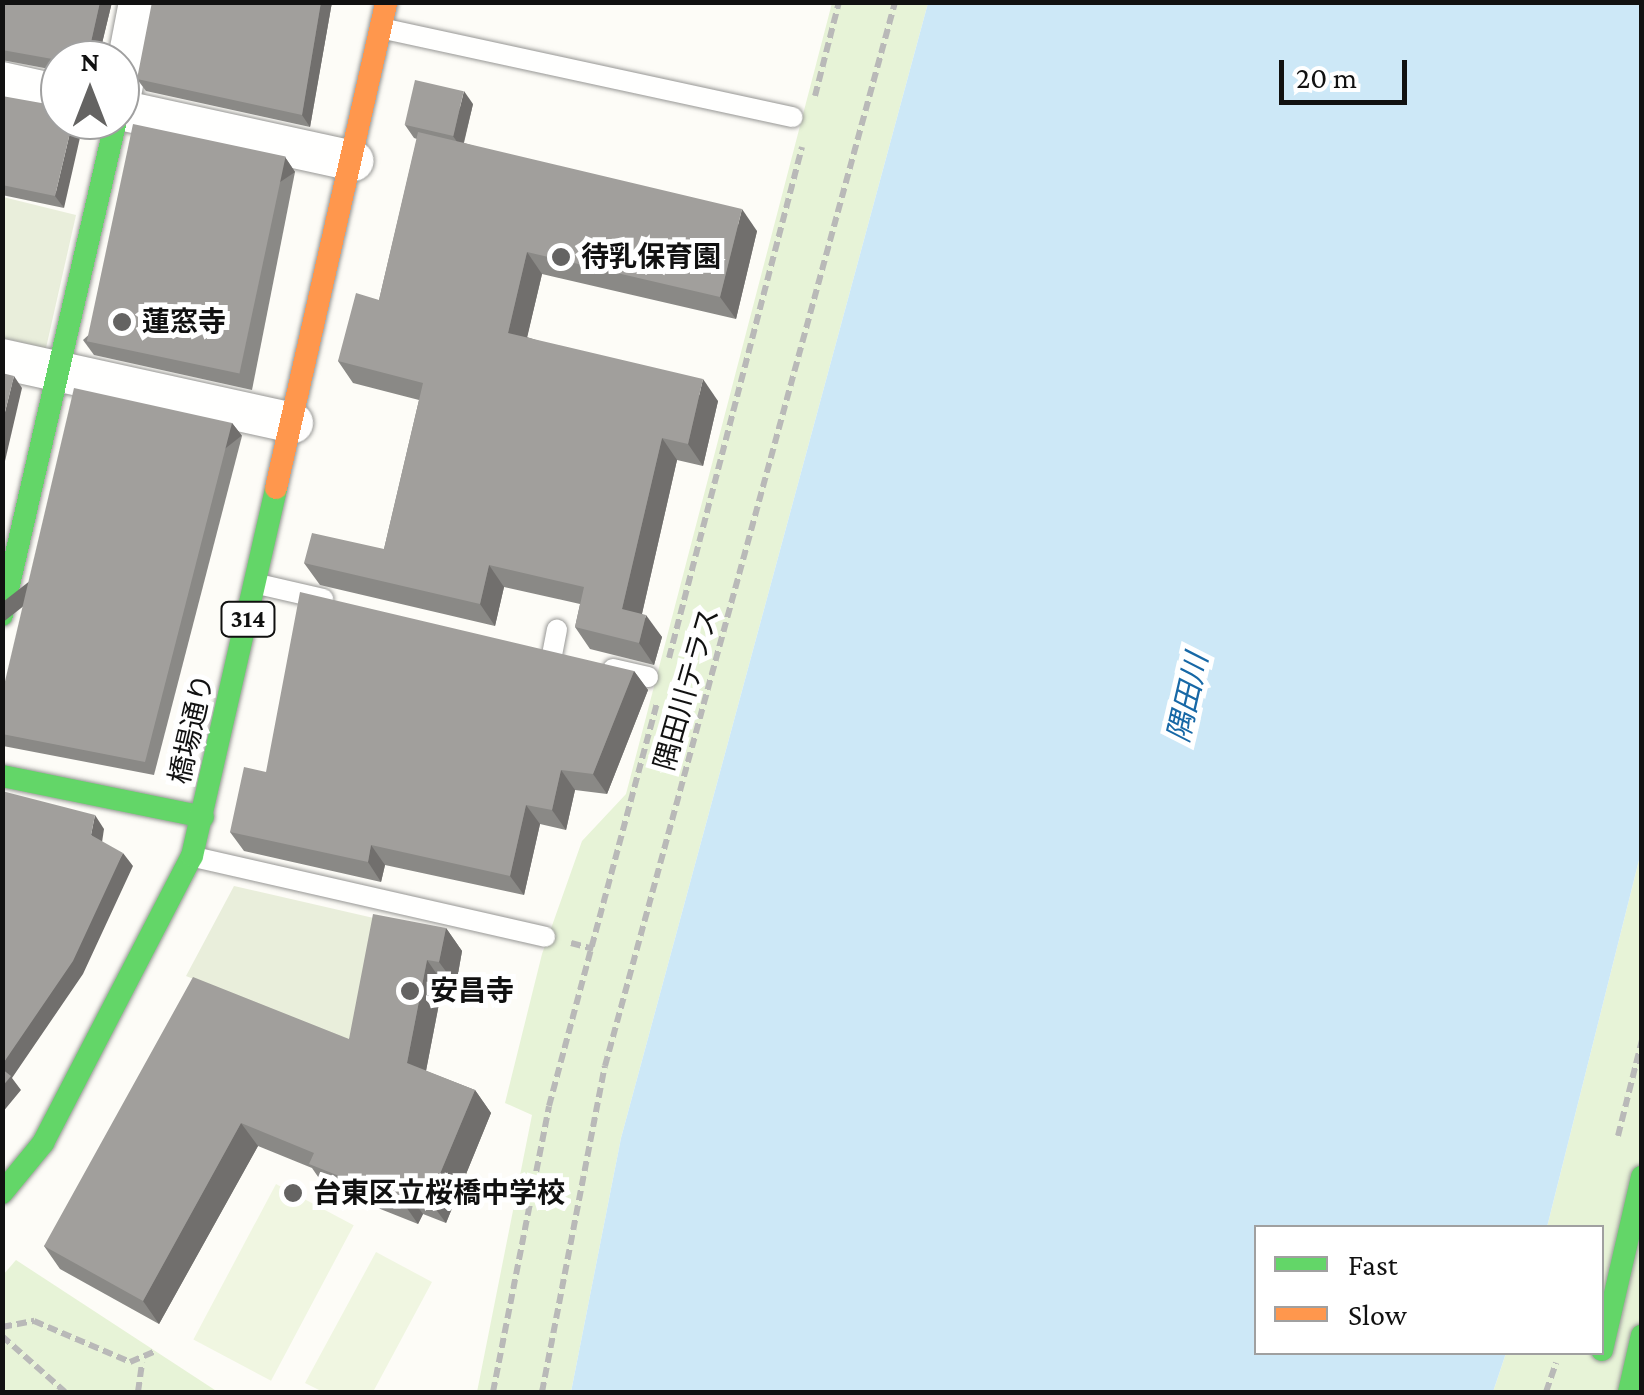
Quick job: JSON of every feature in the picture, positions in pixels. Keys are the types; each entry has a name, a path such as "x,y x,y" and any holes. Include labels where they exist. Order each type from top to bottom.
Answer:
{"main road":[{"name":"橋場通り","path":"2,1193 43,1143 192,856 354,161 386,2"},
{"path":"2,615 64,375 112,140"},
{"path":"2,776 203,817"},
{"path":"1604,1338 1642,1177"},
{"path":"1628,1392 1642,1335"},
{"path":"1595,1379 1600,1355"}],"street":[{"path":"132,40 139,2"},
{"path":"2,82 40,91"},
{"path":"140,114 354,161"},
{"path":"2,359 294,423"}],"lane":[{"path":"380,28 793,117"},
{"path":"256,584 348,606"},
{"path":"558,629 561,657 648,678"},
{"path":"192,856 545,936"}],"path":[{"name":"隅田川テラス","path":"542,1392 605,1066 894,2"},
{"path":"2,1327 34,1321 142,1362"},
{"path":"2,1336 66,1392"},
{"path":"138,1392 142,1362 156,1351"},
{"path":"1546,1392 1559,1355"}],"green space":[{"path":"832,3 928,3 621,1138 571,1392 477,1392 532,1115 505,1103 542,954 582,841 626,794"},
{"path":"3,197 76,215 46,348 3,338"},
{"path":"1641,852 1641,1392 1493,1392 1505,1355 1604,1355 1604,1225 1548,1225"},
{"path":"234,886 391,922 365,1047 186,976"},
{"path":"276,1184 354,1225 271,1381 193,1339"},
{"path":"376,1252 432,1282 373,1392 323,1392 305,1383"},
{"path":"16,1260 218,1392 3,1392 3,1275"}],"water":[{"name":"隅田川","path":"928,3 1641,3 1641,852 1548,1225 1254,1225 1254,1355 1505,1355 1493,1392 571,1392 621,1138"}],"building":[{"path":"2,2 100,2 91,40 40,40 40,57 2,50"},
{"path":"152,2 321,2 302,115 140,80"},
{"path":"415,80 464,91 453,136 405,125"},
{"path":"2,96 40,103 40,140 68,140 55,196 2,185"},
{"path":"140,125 286,156 239,374 87,341 130,140 140,140"},
{"path":"418,132 742,209 720,297 527,252 508,333 703,379 688,444 662,438 622,609 646,615 639,643 575,627 584,587 489,565 480,604 304,563 312,533 384,549 423,383 338,361 356,293 379,300"},
{"path":"2,373 14,376 2,424"},
{"path":"74,388 232,423 145,762 2,734 2,694"},
{"path":"300,592 634,671 593,774 561,770 552,810 526,805 510,876 371,845 368,862 230,832 244,767 266,772"},
{"path":"2,791 95,815 91,835 123,853 73,961 2,1065"},
{"path":"373,914 446,928 439,962 427,960 407,1063 475,1090 429,1200 406,1191 402,1201 309,1164 314,1153 241,1123 143,1301 44,1246 193,977 349,1039"},
{"path":"2,1069 11,1076 2,1087"}],"traffic: fast":[{"path":"2,615 111,140"},
{"path":"2,1193 43,1143 192,856 276,488"},
{"path":"2,776 203,817"},
{"path":"1604,1341 1642,1177"},
{"path":"1629,1392 1642,1335"}],"traffic: slow":[{"path":"276,488 386,2"}],"place":[{"name":"待乳保育園","path":"561,257"},
{"name":"蓮窓寺","path":"122,322"},
{"name":"安昌寺","path":"410,991"},
{"name":"台東区立桜橋中学校","path":"293,1193"}]}
